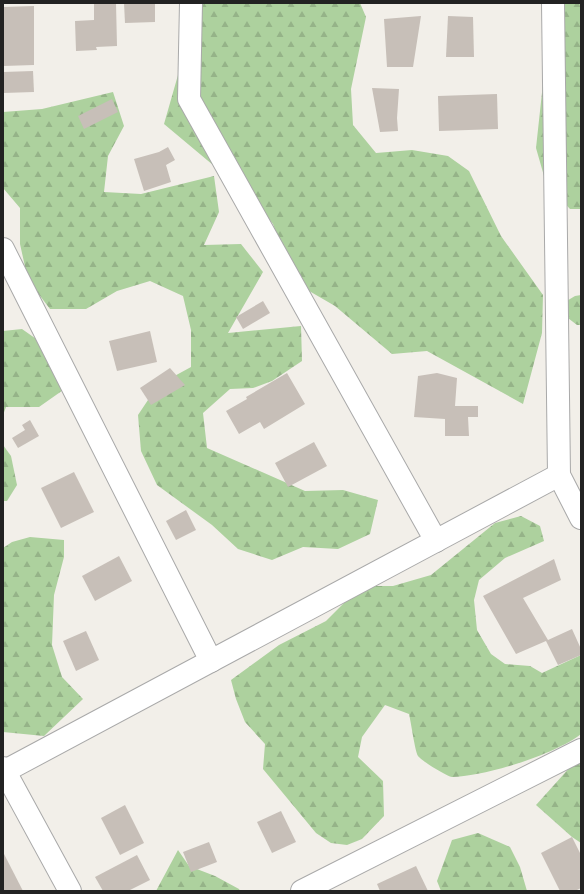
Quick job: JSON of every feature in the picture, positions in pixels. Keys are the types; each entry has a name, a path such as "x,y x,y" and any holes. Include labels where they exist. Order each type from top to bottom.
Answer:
{"street":[{"path":"191,3 190,99 436,541"},
{"path":"553,3 559,475 581,518"},
{"path":"3,249 211,661"},
{"path":"70,891 4,769 211,661 559,475"},
{"path":"302,891 581,750"}],"green space":[{"path":"204,3 360,3 366,17 351,89 353,125 376,153 412,150 448,156 469,171 501,236 543,295 542,333 523,404 427,351 392,354 335,306 304,288 285,259 273,224 250,196 164,124 194,19"},
{"path":"549,3 581,3 581,209 570,209 546,183 536,148 544,74"},
{"path":"113,92 124,126 108,156 104,192 141,194 214,176 219,212 204,245 241,244 263,272 228,333 301,326 302,361 272,381 253,388 230,389 203,413 207,448 305,491 343,490 378,500 370,534 338,549 303,547 272,560 238,549 212,525 157,485 141,451 138,415 158,385 191,367 191,330 183,296 150,281 117,291 86,309 50,309 28,280 20,244 20,208 3,188 3,112 42,109"},
{"path":"581,295 581,325 577,325 555,308 575,296"},
{"path":"22,329 59,355 66,388 39,407 6,407 3,415 3,331"},
{"path":"3,445 11,456 17,485 7,501 3,501"},
{"path":"521,516 540,526 544,541 505,558 479,580 474,600 477,630 491,654 505,664 530,666 542,673 581,655 581,734 570,742 519,763 482,773 452,777 434,768 418,756 409,714 385,705 362,737 358,757 383,781 384,816 362,839 347,845 331,843 316,833 263,769 265,744 245,722 236,699 231,680 279,645 326,621 361,586 393,586 431,575 495,523"},
{"path":"30,537 64,540 64,557 54,595 52,645 62,677 83,699 44,736 3,732 3,548 12,542"},
{"path":"581,755 581,843 572,837 536,805"},
{"path":"478,833 510,847 520,867 527,891 441,891 437,881 452,840"},
{"path":"178,850 189,866 215,876 239,889 240,891 156,891"}],"building":[{"path":"94,3 116,3 117,46 96,47 97,50 76,51 75,21 94,20"},
{"path":"124,3 155,3 155,22 125,23"},
{"path":"34,6 34,65 3,66 3,7"},
{"path":"421,16 413,67 387,67 384,19"},
{"path":"448,16 473,17 474,57 446,57"},
{"path":"33,71 34,92 3,93 3,72"},
{"path":"372,88 399,89 397,118 398,131 380,132"},
{"path":"497,94 498,129 439,131 438,96"},
{"path":"112,99 118,112 84,129 78,116"},
{"path":"168,147 175,160 166,165 171,182 144,191 134,159 159,152"},
{"path":"263,301 270,313 243,329 236,317"},
{"path":"150,331 157,362 117,371 109,341"},
{"path":"170,368 185,385 151,405 140,388"},
{"path":"287,373 305,404 264,429 260,422 239,434 226,411 247,399 246,397"},
{"path":"437,373 457,378 455,406 478,406 478,417 468,417 469,436 445,436 445,419 414,417 418,376"},
{"path":"30,420 39,436 18,448 12,438 25,430 22,425"},
{"path":"314,442 327,466 288,487 275,463"},
{"path":"74,472 94,512 61,528 41,488"},
{"path":"186,510 196,530 176,540 166,521"},
{"path":"119,556 132,581 95,601 82,576"},
{"path":"554,559 561,580 523,598 548,640 572,629 581,649 581,655 558,665 546,641 516,654 483,596"},
{"path":"86,631 99,660 76,671 63,641"},
{"path":"125,805 144,843 120,855 101,818"},
{"path":"281,811 296,842 272,853 257,822"},
{"path":"572,837 581,855 581,888 575,891 560,891 541,853"},
{"path":"209,842 217,862 191,872 183,852"},
{"path":"3,852 23,891 3,891"},
{"path":"137,855 150,880 128,891 103,891 95,877"},
{"path":"416,866 428,891 380,891 377,884"}]}
